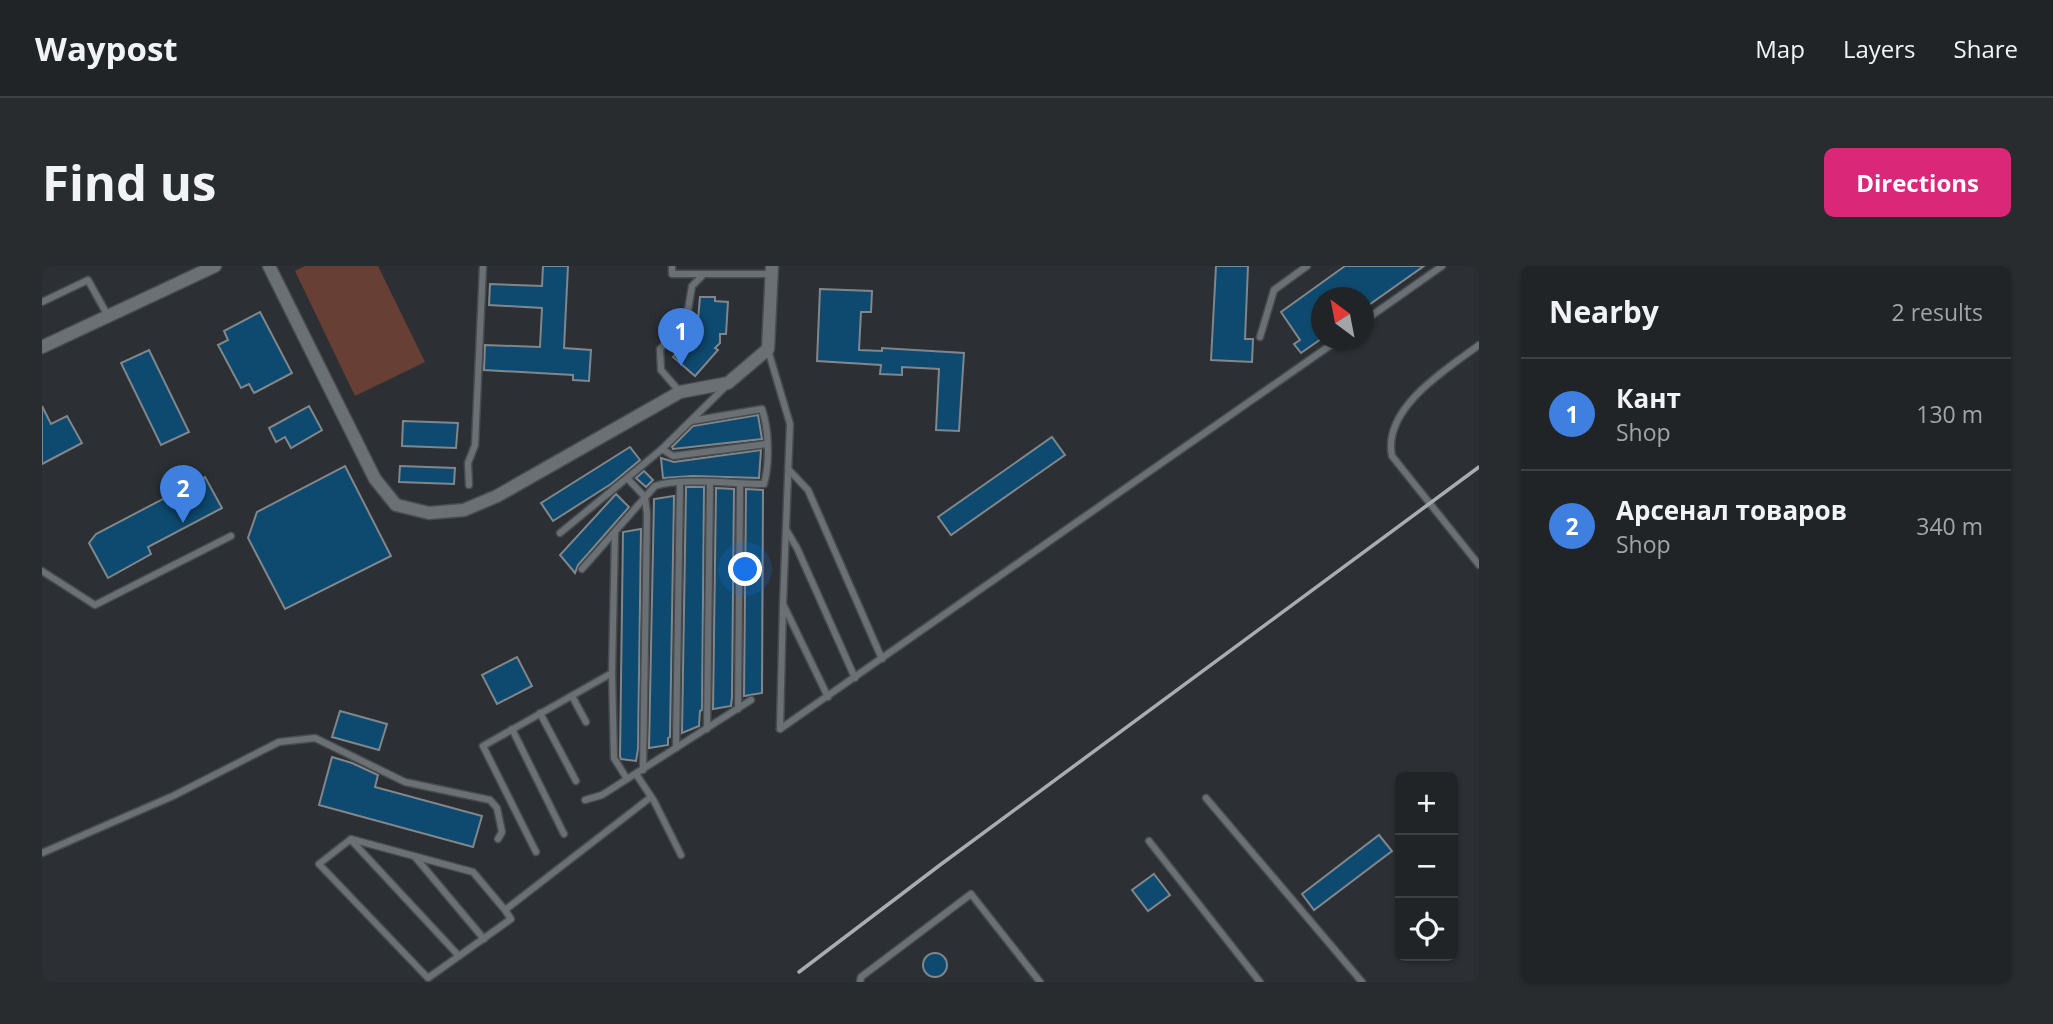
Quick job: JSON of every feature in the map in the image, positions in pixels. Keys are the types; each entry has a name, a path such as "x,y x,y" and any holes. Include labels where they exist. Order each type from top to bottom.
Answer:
{"street":[{"path":"42,347 215,266"},
{"path":"269,266 375,479 396,505 429,513 464,510 497,496 680,392 729,383 768,349 772,270"}],"lane":[{"path":"469,485 468,463 475,445 483,266"},
{"path":"672,266 672,274 772,270"},
{"path":"1260,337 1274,290 1307,266"},
{"path":"1374,313 1442,266"},
{"path":"680,392 661,370 660,349 686,322 692,286 704,274"},
{"path":"42,302 88,280 108,316"},
{"path":"1479,345 1414,397 1396,424 1390,446 1392,456 1479,565"},
{"path":"768,349 790,424 780,729 1324,350"},
{"path":"559,533 662,449 729,383"},
{"path":"582,569 655,486 665,482 764,484 769,429 762,409 690,421"},
{"path":"662,449 673,456 766,444"},
{"path":"789,470 808,490 882,659"},
{"path":"626,478 645,497 647,514 639,772 681,855"},
{"path":"676,748 680,482"},
{"path":"707,729 710,483"},
{"path":"738,709 740,484"},
{"path":"786,530 797,548 855,678"},
{"path":"615,533 612,673 614,758 627,779"},
{"path":"42,571 95,605 231,536"},
{"path":"783,604 828,697"},
{"path":"537,852 482,746 612,673"},
{"path":"572,696 586,722"},
{"path":"585,800 602,795 751,701"},
{"path":"540,713 576,781"},
{"path":"512,729 564,834"},
{"path":"42,853 173,796 279,742 315,738 405,782 490,800 497,808 502,832 498,839"},
{"path":"505,910 651,797"},
{"path":"1206,798 1362,982"},
{"path":"351,839 473,872 511,919 428,978 319,864 351,839"},
{"path":"351,839 459,956"},
{"path":"1149,841 1260,982"},
{"path":"415,856 484,939"},
{"path":"860,982 861,977 971,894 1040,982"}],"shaded area":[{"path":"305,266 378,266 425,362 355,396 295,271"}],"building":[{"path":"543,266 568,266 564,348 591,350 589,381 573,380 573,375 484,370 485,345 540,347 542,308 489,305 490,284 542,286"},
{"path":"1216,266 1248,266 1245,339 1253,339 1252,362 1211,360"},
{"path":"1345,266 1424,266 1374,301 1374,287 1316,287"},
{"path":"820,289 872,291 871,312 861,312 859,350 882,351 882,348 964,353 959,431 936,430 939,369 902,367 902,375 880,374 881,365 817,361"},
{"path":"1311,290 1311,346 1301,353 1294,344 1300,340 1281,312"},
{"path":"700,297 715,297 715,301 728,302 726,334 720,334 720,343 715,348 718,350 695,376 673,357 697,331"},
{"path":"260,312 292,373 254,393 249,384 241,388 218,345 228,340 224,331"},
{"path":"149,350 189,432 161,445 121,363"},
{"path":"42,406 51,424 67,416 82,443 42,464"},
{"path":"309,406 322,430 291,448 285,437 276,442 269,428"},
{"path":"758,415 762,439 672,447 693,426"},
{"path":"403,421 458,423 456,448 402,446"},
{"path":"1052,437 1065,455 951,535 938,517"},
{"path":"630,447 640,460 611,484 553,521 541,503"},
{"path":"761,450 759,478 663,478 661,458 674,462"},
{"path":"345,466 391,556 285,609 248,538 257,512"},
{"path":"400,466 455,468 454,484 399,482"},
{"path":"644,471 653,480 646,487 636,478"},
{"path":"205,477 222,508 148,547 151,554 108,578 89,543 96,534"},
{"path":"686,487 704,487 702,710 699,726 682,733"},
{"path":"716,488 734,489 732,697 731,706 713,709"},
{"path":"746,489 763,490 762,693 744,696"},
{"path":"616,494 629,507 578,565 575,573 560,555"},
{"path":"674,496 670,737 668,745 649,748 654,499"},
{"path":"641,529 636,761 621,759 620,756 623,532"},
{"path":"517,657 532,686 497,704 482,675"},
{"path":"340,711 387,724 379,750 332,737"},
{"path":"332,757 378,775 375,787 482,816 473,847 319,805"},
{"path":"1379,835 1392,851 1314,910 1302,894"},
{"path":"1154,874 1170,895 1148,911 1132,890"},
{"path":"935,953 943,957 947,965 943,973 935,977 927,973 923,965 927,957"}],"railway":[{"path":"799,972 1479,467"}],"place":[{"name":"Кант","path":"681,366"},
{"name":"Арсенал товаров","path":"183,523"}]}
